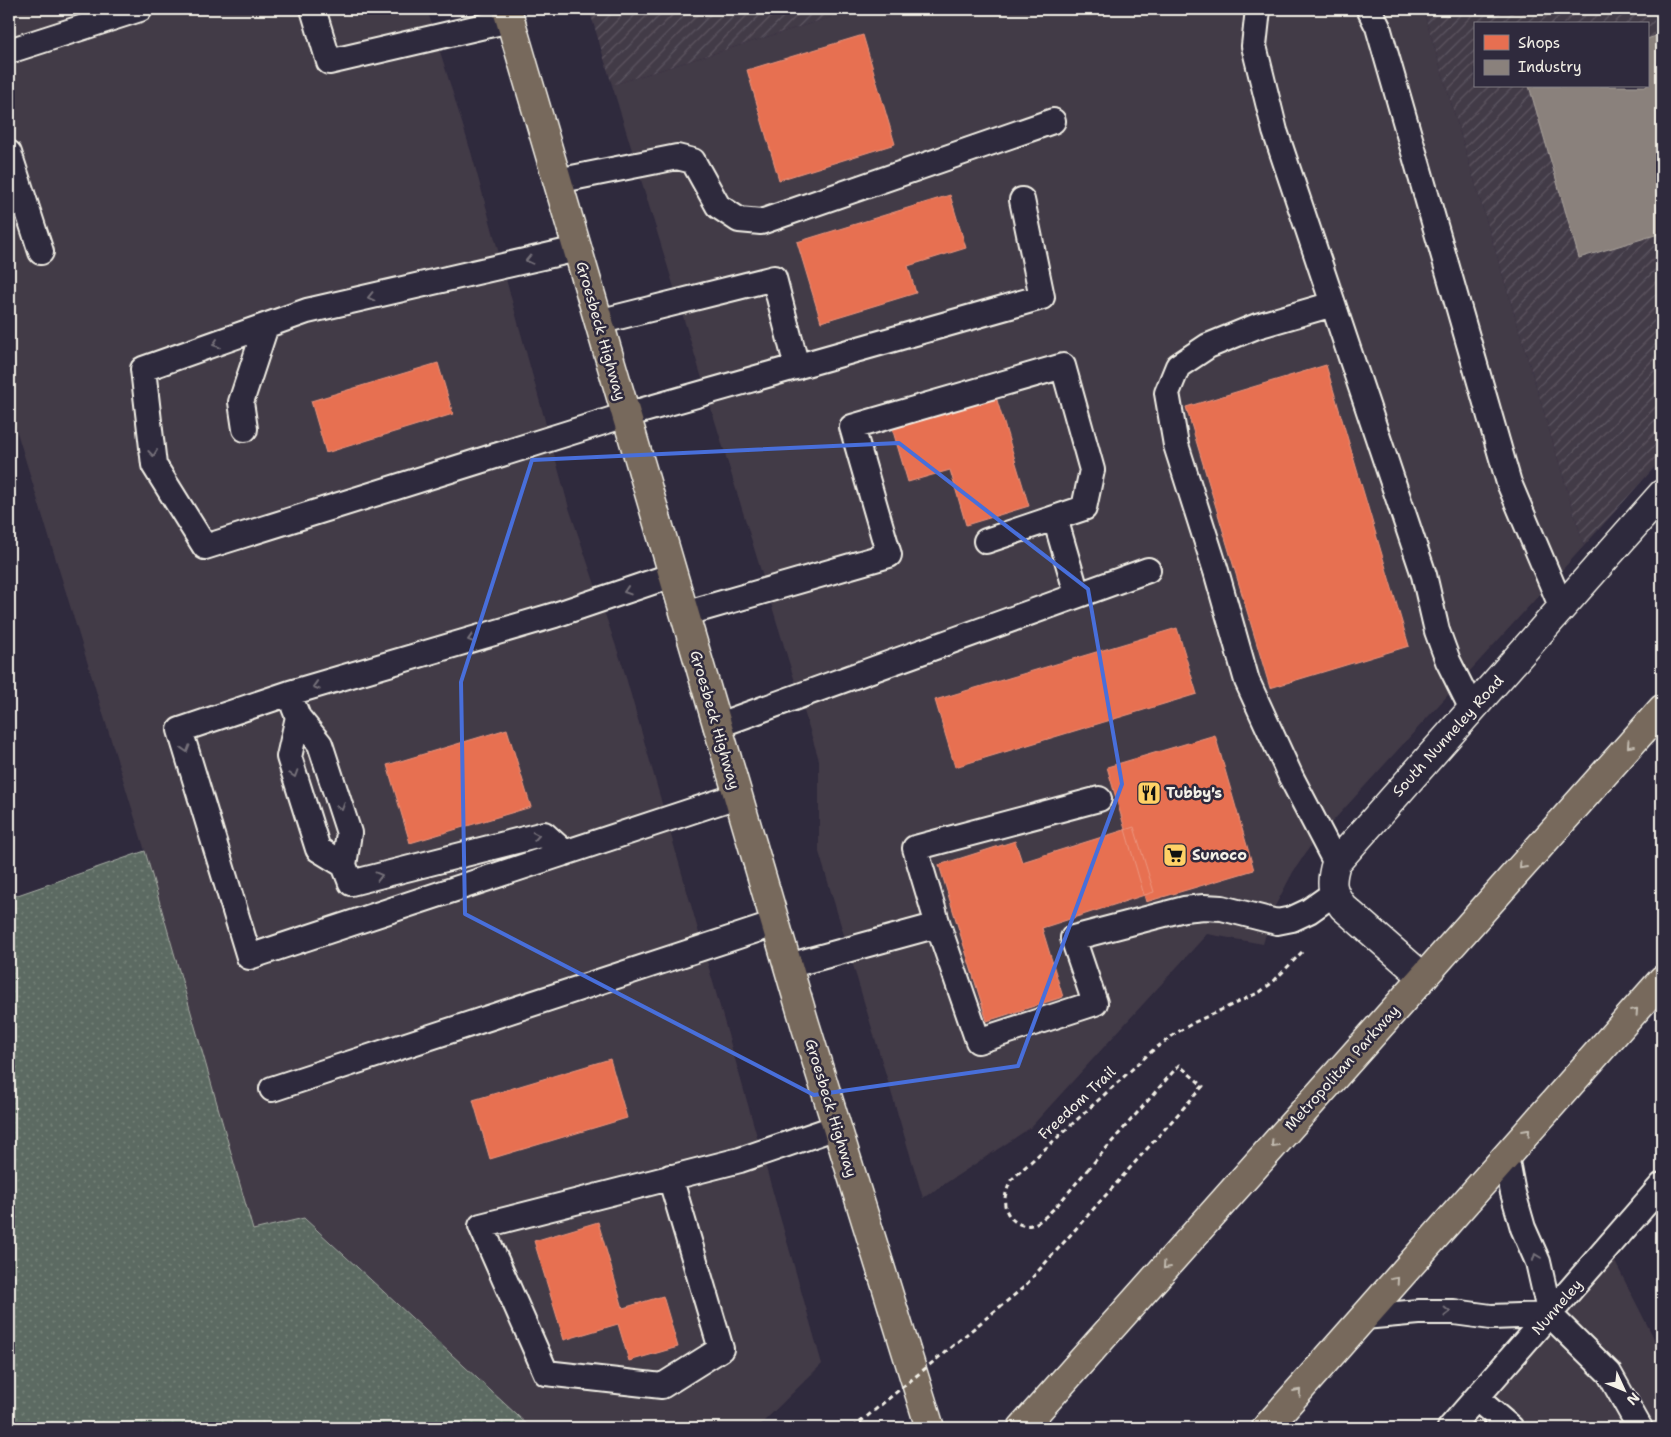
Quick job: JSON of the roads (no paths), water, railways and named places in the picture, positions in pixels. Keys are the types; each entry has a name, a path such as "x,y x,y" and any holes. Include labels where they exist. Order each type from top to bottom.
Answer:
{"main road":[{"name":"Groesbeck Highway","path":"508,14 775,924 930,1428"},
{"name":"Metropolitan Parkway","path":"1022,1428 1662,708"},
{"path":"1266,1428 1662,980"}],"street":[{"name":"South Nunneley Road","path":"1336,863 1662,494"},
{"path":"1336,863 1331,878 1333,894 1343,907 1423,977"}],"lane":[{"path":"9,50 140,9"},
{"path":"313,9 329,62 508,14"},
{"path":"1258,9 1254,46 1275,131 1424,575 1437,631 1448,661 1472,709"},
{"path":"1370,9 1378,27 1509,483 1562,608"},
{"path":"557,181 677,157 693,161 718,206 739,220 761,222 1054,121"},
{"path":"9,153 41,252"},
{"path":"577,249 307,311 143,369 154,465 205,547 626,415 1042,297 1022,200"},
{"path":"598,322 774,278 797,368"},
{"path":"1333,304 1257,326 1208,346 1178,366 1167,393 1176,444 1248,681 1291,777 1336,863"},
{"path":"245,429 241,402 266,326"},
{"path":"684,614 889,555 852,427 1063,366 1092,470 1084,508 986,542"},
{"path":"1055,518 1077,594"},
{"path":"716,726 1077,594 1148,570"},
{"path":"673,575 555,615 290,693 180,730 249,957 738,796"},
{"path":"290,693 298,717 320,744 350,833 344,865 351,883 544,834 565,853"},
{"path":"298,717 289,757 318,849 344,865"},
{"path":"1099,799 915,848 938,925 978,1041 1095,1003 1073,938 1184,909 1204,907 1222,908 1277,922 1292,919 1309,911 1333,894"},
{"path":"272,1089 775,924"},
{"path":"788,966 938,925"},
{"path":"670,1177 721,1349 662,1386 546,1373 481,1226 670,1177 740,1160 837,1127"},
{"path":"1506,1156 1513,1193 1523,1228 1538,1262 1550,1315 1609,1373 1640,1428"},
{"name":"Nunneley","path":"1450,1428 1662,1185"},
{"path":"1364,1317 1419,1312 1454,1312 1491,1317 1550,1315"},
{"path":"1476,1398 1511,1428"}],"place":[{"name":"Tubby's","path":"1149,793"},
{"name":"Sunoco","path":"1175,855"}]}
